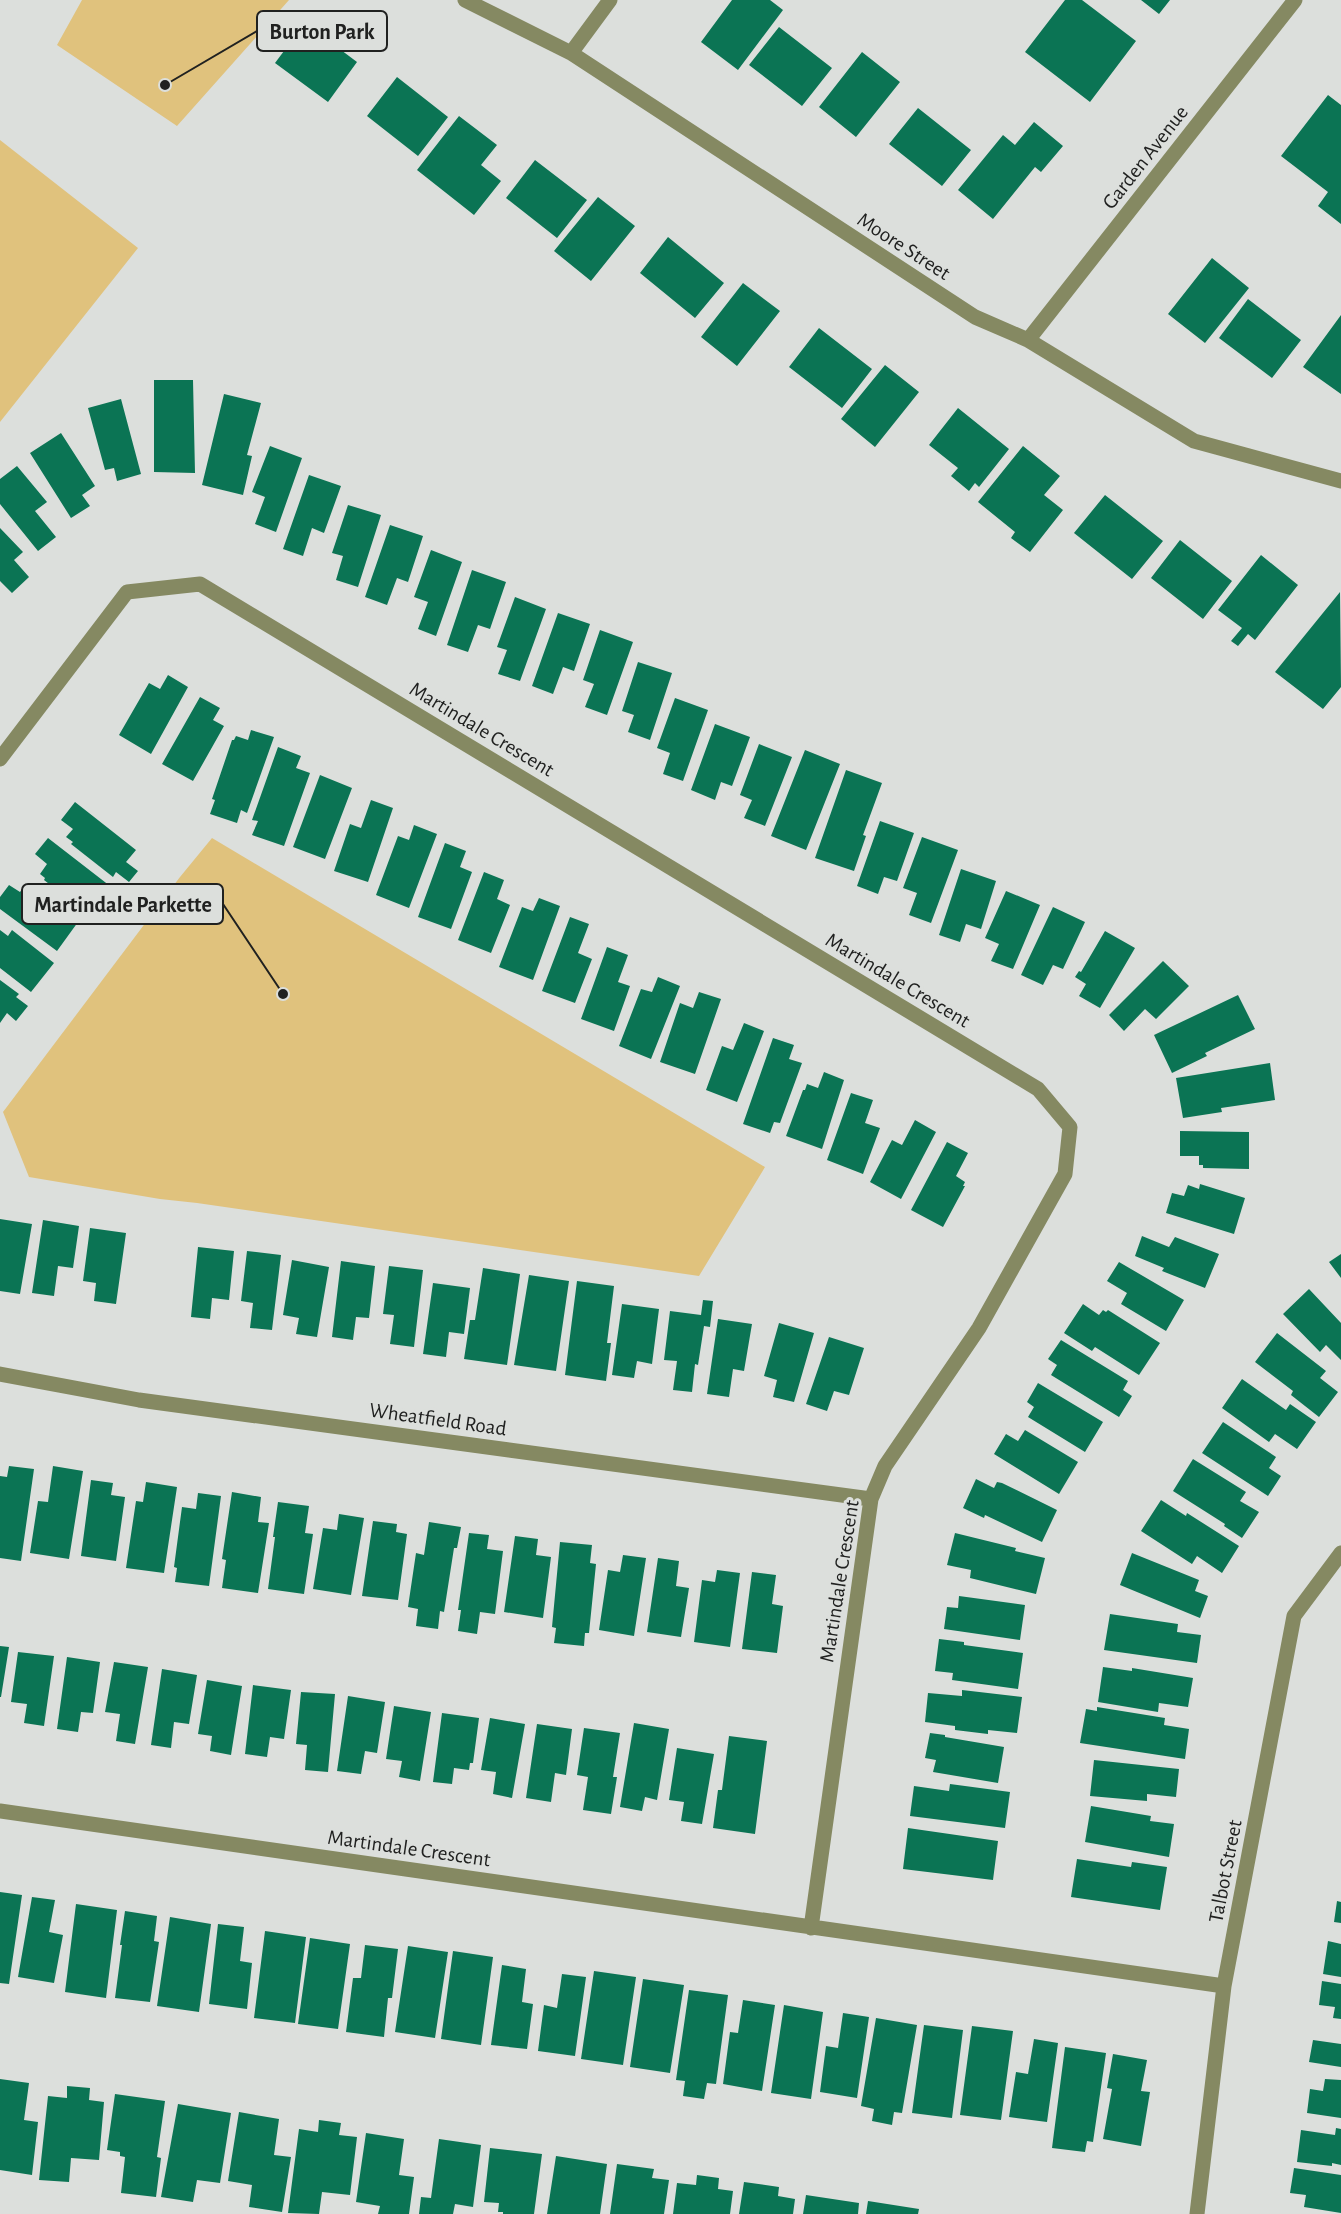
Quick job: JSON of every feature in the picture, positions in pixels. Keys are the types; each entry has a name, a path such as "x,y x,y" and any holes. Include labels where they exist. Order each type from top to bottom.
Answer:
{"street":[{"name":"Moore Street","path":"465,0 571,53 975,317 1028,340 1194,441 1341,481"},
{"path":"571,53 610,0"},
{"name":"Garden Avenue","path":"1028,340 1295,0"},
{"name":"Martindale Crescent","path":"0,759 127,592 200,584 1038,1089 1070,1127 1065,1174 979,1328 885,1467 871,1499 811,1928"},
{"name":"Wheatfield Road","path":"0,1374 140,1400 871,1499"},
{"name":"Talbot Street","path":"1197,2214 1224,1986 1294,1616 1341,1553"},
{"name":"Martindale Crescent","path":"0,1810 1224,1986"}],"shaded area":[{"path":"82,0 289,0 177,126 57,45"},
{"path":"0,140 138,248 0,422"},
{"path":"212,838 765,1167 699,1276 160,1199 29,1177 3,1112"}],"building":[{"path":"732,0 770,0 783,10 738,70 701,42"},
{"path":"1065,0 1082,0 1136,41 1090,102 1025,52"},
{"path":"1141,0 1170,0 1159,14"},
{"path":"305,23 357,62 328,102 275,63"},
{"path":"779,27 832,68 802,106 749,65"},
{"path":"862,52 900,82 856,137 819,107"},
{"path":"397,77 448,117 418,156 367,116"},
{"path":"1328,95 1341,105 1341,224 1318,206 1328,192 1281,156"},
{"path":"918,108 971,150 942,186 889,144"},
{"path":"459,116 497,145 481,165 501,181 474,215 417,170"},
{"path":"1034,122 1063,146 1041,172 1035,167 993,219 958,190 1003,135 1015,145"},
{"path":"535,160 587,200 557,238 506,198"},
{"path":"598,197 635,226 591,281 554,251"},
{"path":"668,237 724,283 695,318 640,273"},
{"path":"1212,258 1249,288 1205,343 1168,314"},
{"path":"743,283 780,311 737,366 701,337"},
{"path":"1248,299 1301,340 1272,378 1219,338"},
{"path":"1341,315 1341,394 1303,367"},
{"path":"819,328 872,369 842,408 789,367"},
{"path":"885,365 919,392 875,447 841,419"},
{"path":"154,380 193,380 195,473 154,472"},
{"path":"224,394 261,403 247,455 252,456 243,495 202,485"},
{"path":"121,399 141,474 117,481 114,468 105,470 88,408"},
{"path":"958,408 1009,449 979,487 975,483 969,491 951,476 958,468 929,445"},
{"path":"61,433 95,486 82,495 90,506 71,518 30,453"},
{"path":"270,446 302,458 276,532 255,524 265,497 252,492"},
{"path":"1023,446 1060,476 1044,495 1063,510 1030,552 1011,538 1015,532 978,502"},
{"path":"17,466 47,502 35,511 56,537 38,551 0,504 0,479"},
{"path":"309,475 341,486 324,533 312,528 303,556 283,549"},
{"path":"1105,495 1163,541 1132,579 1074,533"},
{"path":"348,505 381,515 358,587 336,580 343,556 332,553"},
{"path":"390,525 423,536 408,582 397,578 387,605 365,597"},
{"path":"0,528 23,552 14,560 29,577 12,593 0,581"},
{"path":"1180,540 1232,581 1203,619 1151,578"},
{"path":"431,550 462,562 436,636 418,629 428,602 414,597"},
{"path":"1261,555 1298,585 1255,640 1248,634 1238,646 1231,641 1242,628 1218,610"},
{"path":"472,570 506,582 490,629 478,625 468,652 447,645"},
{"path":"1340,592 1341,687 1323,709 1275,672"},
{"path":"515,597 546,609 520,681 498,674 507,650 497,647"},
{"path":"558,613 590,624 574,671 563,667 553,694 532,686"},
{"path":"600,630 633,642 607,715 585,707 594,684 583,680"},
{"path":"638,662 672,673 650,740 628,732 634,715 622,711"},
{"path":"168,675 188,687 151,754 119,735 149,683 160,689"},
{"path":"200,697 220,708 213,720 224,726 193,781 162,764"},
{"path":"675,698 708,710 683,781 663,774 670,753 657,748"},
{"path":"715,724 750,737 732,786 721,782 715,800 691,790"},
{"path":"251,730 274,737 247,813 241,810 237,823 210,814 215,800 212,799 232,740 236,736 248,740"},
{"path":"759,744 792,757 765,826 744,818 752,800 740,795"},
{"path":"278,747 301,756 296,768 310,773 284,846 252,835 258,821 252,820"},
{"path":"805,750 840,764 806,850 771,836"},
{"path":"846,770 882,783 863,835 866,836 854,871 815,858"},
{"path":"320,775 352,788 325,859 293,847"},
{"path":"371,800 393,808 368,882 334,871 350,824 361,828"},
{"path":"75,802 136,850 126,862 138,871 129,882 116,872 113,877 71,844 73,842 66,837 73,829 61,820"},
{"path":"880,821 914,833 897,881 884,877 878,894 857,886"},
{"path":"414,825 437,834 409,908 376,895 398,836 409,840"},
{"path":"922,837 958,850 931,923 909,915 917,893 903,888"},
{"path":"48,838 110,886 88,914 44,880 45,878 40,874 47,864 35,854"},
{"path":"445,843 466,851 460,867 472,872 451,929 418,917"},
{"path":"961,869 996,881 981,929 966,924 960,942 939,935"},
{"path":"484,872 504,880 497,899 510,905 491,953 458,940"},
{"path":"26,884 78,922 57,951 0,909 0,897 9,885 20,892"},
{"path":"1006,891 1040,905 1013,969 991,961 999,944 985,938"},
{"path":"539,898 560,906 533,980 499,967 522,907 533,911"},
{"path":"1053,907 1085,922 1063,969 1053,965 1043,985 1021,975"},
{"path":"570,917 589,924 578,953 592,959 575,1003 542,991"},
{"path":"0,930 8,936 12,930 54,963 31,992 0,968"},
{"path":"1105,931 1135,948 1100,1008 1079,996 1086,984 1075,977 1079,971 1081,972"},
{"path":"607,947 628,955 618,982 630,986 614,1031 581,1019"},
{"path":"1163,961 1189,986 1156,1019 1145,1009 1124,1031 1109,1015"},
{"path":"658,977 680,986 651,1059 619,1046 641,989 652,992"},
{"path":"0,980 19,994 16,997 28,1006 16,1021 7,1013 0,1023"},
{"path":"699,992 721,999 695,1074 660,1062 680,1003 693,1008"},
{"path":"1238,995 1255,1029 1205,1053 1207,1056 1172,1073 1154,1035"},
{"path":"744,1023 764,1031 737,1102 706,1090 722,1046 733,1050"},
{"path":"773,1038 794,1045 789,1059 802,1063 780,1123 774,1122 770,1133 743,1124"},
{"path":"1270,1063 1275,1100 1221,1108 1222,1112 1183,1118 1176,1078"},
{"path":"824,1072 844,1080 822,1149 786,1136 803,1090 807,1084 818,1088"},
{"path":"851,1093 873,1100 865,1123 880,1128 863,1174 827,1160"},
{"path":"915,1120 936,1132 901,1199 870,1182 892,1140 902,1145"},
{"path":"1180,1131 1249,1132 1249,1169 1203,1168 1203,1165 1199,1165 1199,1156 1180,1156"},
{"path":"947,1142 968,1153 956,1176 965,1182 963,1186 965,1186 943,1227 911,1210"},
{"path":"1200,1184 1245,1198 1234,1234 1166,1213 1172,1193 1184,1196 1188,1185 1199,1189"},
{"path":"0,1219 32,1224 20,1294 0,1291"},
{"path":"43,1220 79,1226 73,1268 58,1266 54,1296 32,1293"},
{"path":"90,1228 126,1233 116,1304 94,1301 96,1283 83,1281"},
{"path":"1142,1236 1169,1247 1175,1237 1219,1254 1205,1288 1162,1271 1164,1268 1135,1256"},
{"path":"198,1247 234,1251 229,1300 212,1298 210,1319 191,1317"},
{"path":"247,1251 281,1255 272,1330 250,1328 253,1303 241,1301"},
{"path":"1341,1254 1341,1278 1329,1262"},
{"path":"292,1260 329,1267 317,1337 296,1334 299,1318 283,1315"},
{"path":"341,1261 375,1266 369,1318 356,1317 353,1340 332,1337"},
{"path":"1119,1262 1184,1300 1166,1331 1121,1304 1127,1293 1107,1281"},
{"path":"389,1266 423,1270 414,1347 390,1344 394,1315 383,1314"},
{"path":"483,1268 520,1274 507,1365 464,1359 470,1320 475,1320"},
{"path":"529,1275 569,1281 556,1371 514,1365"},
{"path":"577,1281 614,1286 607,1343 611,1343 606,1381 565,1375"},
{"path":"433,1283 470,1288 464,1334 449,1332 446,1357 423,1354"},
{"path":"1309,1289 1341,1323 1341,1360 1326,1345 1320,1352 1283,1314"},
{"path":"703,1300 713,1301 710,1327 704,1326 698,1365 695,1364 692,1392 673,1390 677,1361 664,1360 670,1311 701,1315"},
{"path":"622,1304 659,1309 652,1364 637,1361 634,1378 612,1375"},
{"path":"1083,1304 1099,1315 1103,1310 1106,1312 1108,1310 1160,1343 1139,1375 1095,1347 1092,1351 1064,1333"},
{"path":"718,1319 752,1324 744,1371 733,1369 729,1397 707,1394"},
{"path":"779,1323 814,1333 794,1402 773,1397 777,1380 764,1376"},
{"path":"1277,1333 1326,1371 1320,1378 1338,1392 1319,1417 1291,1395 1293,1391 1255,1362"},
{"path":"829,1337 864,1348 849,1395 834,1391 827,1411 806,1404"},
{"path":"1061,1340 1128,1381 1123,1390 1132,1396 1119,1417 1051,1375 1057,1365 1048,1359"},
{"path":"1242,1379 1286,1410 1290,1404 1316,1422 1297,1449 1275,1434 1269,1442 1222,1408"},
{"path":"1038,1383 1103,1422 1085,1452 1028,1417 1034,1407 1027,1402"},
{"path":"1223,1422 1276,1457 1269,1468 1281,1476 1268,1496 1202,1453"},
{"path":"1025,1430 1078,1462 1059,1494 994,1454 1006,1434 1018,1441"},
{"path":"1193,1459 1246,1492 1240,1501 1259,1512 1242,1538 1224,1526 1225,1524 1173,1491"},
{"path":"9,1466 34,1469 21,1561 0,1558 0,1476 7,1477"},
{"path":"53,1466 83,1471 69,1559 30,1553 38,1501 48,1502"},
{"path":"976,1479 994,1488 997,1482 1002,1483 1057,1510 1042,1542 985,1515 984,1518 963,1508"},
{"path":"91,1480 113,1483 111,1495 125,1497 116,1561 81,1556"},
{"path":"146,1482 177,1487 164,1573 126,1568 136,1501 143,1502"},
{"path":"232,1492 261,1497 258,1522 269,1523 258,1593 222,1588 226,1560 222,1559"},
{"path":"198,1493 221,1496 209,1586 175,1582 177,1568 174,1567 182,1507 196,1509"},
{"path":"1161,1500 1186,1516 1187,1513 1239,1546 1222,1573 1197,1556 1192,1564 1141,1531"},
{"path":"278,1502 309,1506 305,1533 313,1534 304,1594 268,1589"},
{"path":"339,1514 364,1518 351,1595 313,1589 323,1528 337,1530"},
{"path":"373,1521 397,1524 396,1532 407,1534 398,1600 362,1596"},
{"path":"429,1522 461,1527 457,1548 454,1548 444,1612 440,1611 438,1629 416,1626 418,1609 408,1607 416,1553 424,1555"},
{"path":"469,1533 489,1535 487,1549 503,1551 495,1614 480,1612 477,1634 458,1631 461,1610 458,1610"},
{"path":"955,1533 1016,1548 1015,1551 1045,1558 1036,1594 970,1578 971,1570 947,1565"},
{"path":"515,1536 538,1539 536,1555 551,1557 543,1618 504,1612"},
{"path":"560,1542 592,1545 590,1563 596,1564 589,1633 585,1633 584,1646 554,1643 556,1628 552,1627"},
{"path":"1132,1553 1199,1580 1195,1591 1208,1596 1200,1618 1120,1585"},
{"path":"623,1555 646,1558 634,1636 599,1630 608,1570 620,1572"},
{"path":"658,1558 679,1561 676,1586 689,1588 681,1637 647,1632"},
{"path":"717,1570 740,1573 730,1647 694,1642 702,1580 715,1582"},
{"path":"752,1572 776,1575 772,1604 783,1606 777,1653 742,1649"},
{"path":"959,1596 1025,1605 1020,1640 944,1629 947,1607 958,1608"},
{"path":"1110,1614 1178,1624 1177,1632 1201,1635 1197,1663 1104,1650"},
{"path":"939,1639 964,1642 964,1645 1023,1653 1018,1689 952,1680 953,1673 935,1671"},
{"path":"0,1646 9,1647 1,1697 0,1697"},
{"path":"18,1652 54,1656 44,1726 24,1723 27,1704 11,1702"},
{"path":"67,1657 100,1662 93,1713 81,1712 78,1732 57,1729"},
{"path":"114,1662 148,1667 135,1744 116,1741 120,1714 105,1712"},
{"path":"1103,1667 1132,1671 1132,1668 1193,1678 1188,1707 1159,1703 1158,1712 1098,1702"},
{"path":"162,1669 197,1675 189,1724 174,1722 171,1748 151,1745"},
{"path":"207,1680 242,1686 231,1755 210,1751 212,1736 198,1734"},
{"path":"253,1685 291,1690 284,1739 270,1737 267,1757 245,1754"},
{"path":"962,1690 1022,1697 1017,1733 988,1730 988,1734 955,1730 955,1726 925,1722 928,1693 962,1696"},
{"path":"301,1692 335,1694 328,1772 305,1770 307,1745 296,1744"},
{"path":"348,1696 385,1702 377,1753 365,1751 361,1774 337,1771"},
{"path":"394,1706 431,1712 420,1781 399,1777 402,1761 386,1759"},
{"path":"1097,1707 1165,1718 1164,1725 1189,1729 1185,1759 1080,1743 1086,1709 1097,1711"},
{"path":"442,1713 479,1718 473,1763 470,1763 469,1770 454,1768 452,1784 433,1782"},
{"path":"490,1718 525,1724 512,1798 493,1794 496,1772 481,1770"},
{"path":"634,1723 669,1729 657,1800 645,1797 642,1811 620,1807"},
{"path":"537,1724 572,1729 566,1775 555,1773 551,1802 526,1798"},
{"path":"584,1728 620,1733 613,1777 617,1777 611,1814 583,1810 588,1777 577,1775"},
{"path":"930,1733 1004,1747 998,1783 933,1772 936,1760 925,1758"},
{"path":"729,1736 767,1741 755,1834 713,1828 718,1790 722,1790"},
{"path":"677,1748 714,1754 702,1824 681,1821 684,1802 669,1800"},
{"path":"1094,1760 1179,1769 1176,1797 1147,1794 1147,1801 1090,1796"},
{"path":"950,1784 1010,1792 1005,1828 910,1816 914,1786 949,1791"},
{"path":"1091,1806 1151,1816 1150,1821 1174,1824 1169,1857 1085,1842"},
{"path":"908,1828 998,1841 993,1880 903,1869"},
{"path":"1077,1859 1131,1867 1132,1862 1167,1867 1160,1910 1071,1897"},
{"path":"0,1892 22,1895 9,1984 0,1983"},
{"path":"32,1897 55,1900 49,1932 63,1935 54,1983 18,1977"},
{"path":"1337,1901 1341,1902 1341,1923 1334,1922"},
{"path":"76,1904 117,1910 106,1998 65,1992"},
{"path":"125,1911 157,1916 154,1941 159,1942 150,2002 115,1998"},
{"path":"170,1917 211,1924 199,2012 157,2006"},
{"path":"218,1924 244,1927 240,1961 252,1963 247,2009 209,2004"},
{"path":"265,1931 306,1937 295,2023 254,2018"},
{"path":"310,1938 350,1944 338,2029 298,2024"},
{"path":"1328,1941 1341,1944 1341,1977 1323,1974"},
{"path":"365,1945 398,1949 392,1998 388,1998 384,2037 346,2032 353,1978 361,1978"},
{"path":"408,1946 448,1952 435,2038 395,2032"},
{"path":"453,1951 493,1957 481,2045 441,2039"},
{"path":"502,1965 526,1969 522,2002 533,2004 527,2049 491,2045"},
{"path":"594,1971 636,1977 623,2065 581,2059"},
{"path":"562,1974 586,1977 575,2056 538,2051 544,2005 557,2008"},
{"path":"643,1979 684,1985 670,2073 630,2067"},
{"path":"1322,1981 1341,1984 1341,2019 1333,2018 1335,2007 1319,2005"},
{"path":"689,1990 728,1995 716,2084 707,2083 704,2099 683,2096 685,2081 676,2080"},
{"path":"743,2000 775,2005 762,2091 723,2084 730,2032 738,2033"},
{"path":"784,2005 823,2012 811,2099 771,2093"},
{"path":"843,2013 869,2017 857,2098 820,2092 826,2046 838,2048"},
{"path":"876,2018 917,2025 902,2113 894,2112 892,2125 872,2121 874,2109 861,2106"},
{"path":"924,2025 963,2030 952,2118 912,2113"},
{"path":"972,2026 1013,2031 1001,2120 960,2115"},
{"path":"1034,2039 1058,2043 1047,2122 1009,2117 1016,2072 1028,2074"},
{"path":"1313,2040 1341,2044 1341,2067 1309,2062"},
{"path":"1065,2047 1106,2053 1093,2142 1087,2141 1085,2152 1052,2148"},
{"path":"1113,2054 1147,2060 1141,2091 1150,2092 1141,2146 1103,2139 1112,2089 1107,2088"},
{"path":"0,2079 29,2083 24,2120 38,2122 32,2175 0,2170"},
{"path":"1325,2079 1341,2080 1341,2118 1307,2113 1310,2089 1323,2091"},
{"path":"67,2086 90,2088 89,2100 104,2102 99,2160 71,2158 69,2182 39,2180 48,2096 67,2098"},
{"path":"115,2094 165,2101 157,2157 161,2158 156,2197 121,2193 125,2157 120,2156 120,2152 107,2150"},
{"path":"178,2104 231,2113 220,2183 197,2180 193,2202 161,2197"},
{"path":"239,2112 279,2119 274,2155 291,2157 282,2212 249,2207 252,2185 228,2181"},
{"path":"319,2120 341,2123 339,2135 357,2137 350,2195 322,2192 319,2214 288,2213 299,2129 318,2132"},
{"path":"1336,2128 1341,2129 1341,2165 1297,2162 1301,2130 1335,2135"},
{"path":"366,2133 404,2139 399,2175 414,2177 409,2214 378,2214 380,2206 356,2202"},
{"path":"439,2139 481,2145 473,2207 455,2204 453,2214 419,2214 421,2197 431,2198"},
{"path":"490,2148 542,2154 534,2214 503,2214 503,2212 498,2212 499,2203 484,2202"},
{"path":"556,2156 607,2164 600,2214 547,2214"},
{"path":"617,2164 654,2169 652,2178 669,2180 664,2214 610,2214"},
{"path":"1294,2168 1341,2175 1341,2213 1304,2207 1306,2195 1290,2193"},
{"path":"697,2175 719,2178 718,2189 733,2191 730,2214 673,2214 677,2183 696,2185"},
{"path":"744,2182 779,2187 778,2196 795,2199 793,2214 739,2214"},
{"path":"806,2195 859,2203 858,2214 803,2214"},
{"path":"868,2201 919,2209 918,2214 866,2214"}],"place":[{"name":"Burton Park","path":"165,85"},
{"name":"Martindale Parkette","path":"283,994"}]}
